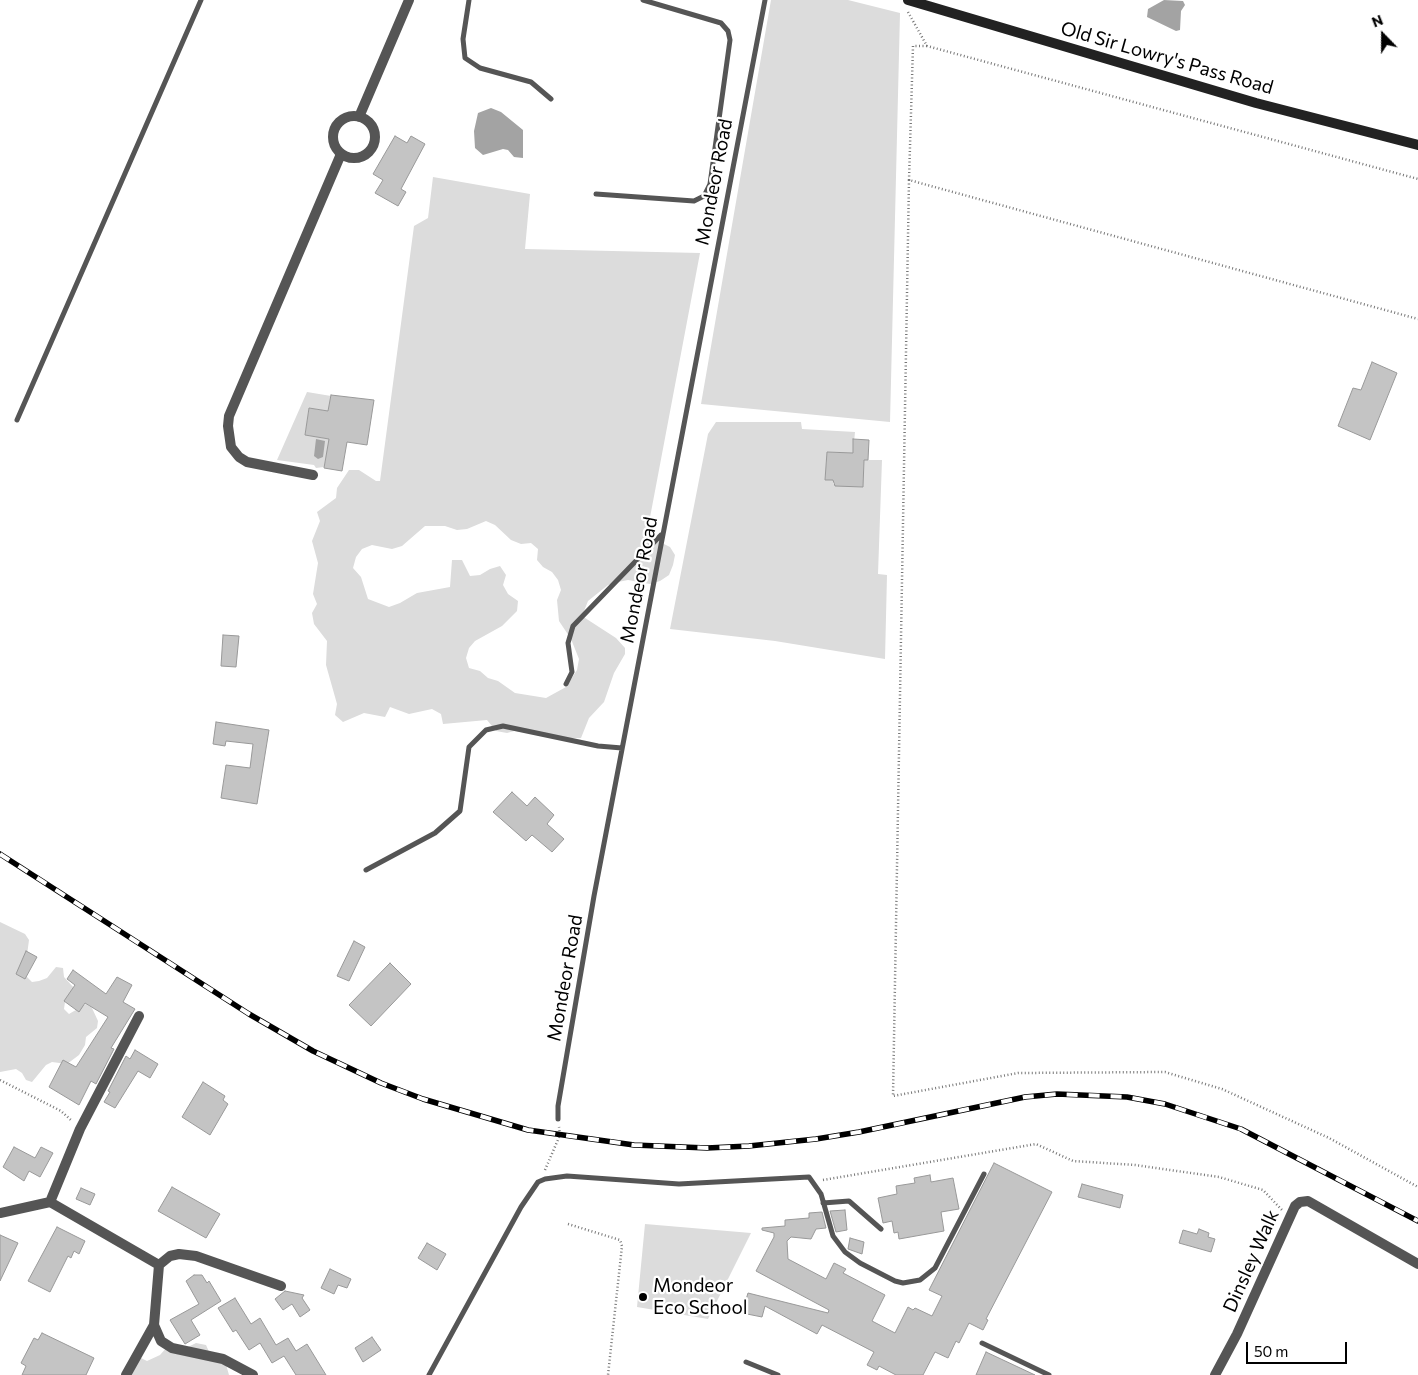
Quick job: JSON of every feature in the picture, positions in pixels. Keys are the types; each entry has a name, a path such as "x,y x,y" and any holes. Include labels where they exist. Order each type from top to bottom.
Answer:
{"main road":[{"name":"Old Sir Lowry's Pass Road","path":"907,4 1256,103 1418,144"}],"street":[{"path":"359,117 410,0"},
{"path":"348,116 359,117 371,125 375,138 374,144 370,150 360,157 353,158 340,154 333,143 334,130 342,119 348,116"},
{"path":"312,475 247,462 239,457 231,447 228,426 229,416 340,154"},
{"path":"50,1202 80,1129 139,1016"},
{"name":"Dinsley Walk","path":"1215,1375 1237,1334 1295,1206 1300,1202 1308,1201 1418,1264"},
{"path":"0,1213 50,1202 159,1265"},
{"path":"126,1375 154,1325 159,1265 170,1256 179,1254 196,1256 282,1286"},
{"path":"154,1325 161,1341 166,1345 223,1359 254,1375"}],"lane":[{"path":"17,420 201,0"},
{"path":"469,0 463,39 465,58 480,68 531,82 551,100"},
{"path":"596,194 694,201 704,196 710,184 730,40 728,31 721,23 643,0"},
{"name":"Mondeor Road","path":"558,1120 558,1106 594,896 765,0"},
{"path":"566,684 572,672 568,643 573,626 662,534"},
{"path":"366,870 435,834 460,811 469,747 486,730 503,726 598,746 622,748"},
{"path":"429,1375 520,1207 538,1182 568,1176 679,1184 809,1177 814,1182 823,1203 828,1227 844,1252 860,1263 895,1281 911,1282 927,1276 935,1268 984,1174"},
{"path":"823,1203 850,1201 881,1229"},
{"path":"982,1343 1049,1375"},
{"path":"746,1362 778,1375"}],"path":[{"path":"907,4 927,46"},
{"path":"1418,179 927,46 913,46 908,180 893,1096 1018,1073 1165,1072 1222,1089 1249,1101 1329,1138 1418,1187"},
{"path":"908,180 1418,319"},
{"path":"0,1080 62,1111 80,1129"},
{"path":"548,1165 560,1135 558,1120"},
{"path":"814,1182 1036,1144 1073,1161 1136,1165 1219,1177 1263,1190 1289,1219"},
{"path":"568,1224 620,1240 622,1246 608,1375"}],"shaded area":[{"path":"771,0 848,0 900,13 890,422 701,404"},
{"path":"1164,0 1183,1 1185,5 1181,11 1180,30 1176,31 1147,17 1148,9"},
{"path":"491,108 501,112 523,130 523,158 514,157 508,150 503,149 483,155 475,148 474,131 478,113"},
{"path":"433,177 530,194 525,249 700,253 648,528 652,538 670,547 675,555 673,565 669,575 660,581 650,584 628,580 618,582 608,585 588,601 582,616 616,638 625,648 625,654 614,673 604,702 589,718 581,738 559,738 518,730 507,733 496,731 487,720 443,724 441,714 432,709 409,714 390,707 385,717 364,713 343,722 335,715 337,704 326,665 327,641 314,624 312,613 317,604 313,594 318,563 312,541 320,521 317,512 336,498 337,488 349,470 359,470 376,481 380,481 414,226 428,218","holes":["486,521 495,525 511,540 521,544 531,543 538,549 537,560 543,567 552,572 558,580 561,590 557,600 559,621 571,639 579,659 577,670 566,687 546,698 515,693 498,681 488,678 480,671 469,668 466,658 469,648 475,641 502,626 517,611 518,601 508,594 503,585 506,575 500,566 480,575 470,576 462,560 452,560 450,587 417,593 389,607 368,599 361,577 353,568 356,557 362,549 372,545 392,549 402,546 425,526 445,526 457,530 467,529"]},
{"path":"307,392 331,396 328,411 309,408 305,435 334,440 330,458 326,457 324,467 316,468 314,465 277,460"},
{"path":"716,422 801,422 802,429 855,432 853,453 827,452 825,480 833,480 833,484 863,487 864,460 882,460 878,574 887,575 885,659 775,641 670,629 708,434"},
{"path":"316,439 325,441 323,457 318,459 314,456"},
{"path":"0,922 25,934 29,940 25,970 27,977 32,982 39,981 47,978 56,967 63,968 64,977 74,988 65,1002 64,1009 69,1014 86,1004 92,1008 98,1021 97,1028 86,1037 85,1045 79,1055 67,1064 52,1062 46,1065 32,1082 26,1080 22,1073 16,1069 0,1072"},
{"path":"645,1224 751,1233 708,1319 637,1307"},
{"path":"196,1343 206,1345 210,1354 225,1361 229,1375 121,1375 132,1356 137,1356 147,1361 160,1355 167,1347 186,1348"}],"building":[{"path":"395,136 407,143 411,136 425,144 401,189 406,192 398,206 375,193 383,180 373,174"},
{"path":"1372,362 1397,373 1370,440 1338,426 1353,388 1361,390"},
{"path":"331,395 374,400 367,445 347,442 342,471 324,468 329,439 305,435 309,408 328,411"},
{"path":"853,439 869,440 868,460 864,460 863,487 835,486 833,480 825,480 827,452 853,453"},
{"path":"223,635 239,636 236,667 221,666"},
{"path":"216,722 269,730 257,804 221,798 226,765 250,768 253,744 226,741 225,746 213,744"},
{"path":"512,792 527,806 535,797 554,815 547,824 564,839 552,852 532,835 526,841 493,812"},
{"path":"354,941 365,947 349,981 337,976"},
{"path":"26,951 37,957 25,979 16,974"},
{"path":"390,963 411,984 371,1026 349,1005"},
{"path":"73,970 106,994 117,977 132,985 123,1002 135,1009 111,1048 114,1049 96,1084 91,1081 79,1105 49,1087 63,1060 76,1067 108,1017 85,1003 79,1012 64,1001 75,985 67,979"},
{"path":"135,1050 158,1064 150,1078 138,1071 115,1108 104,1102 126,1056 130,1059"},
{"path":"203,1082 225,1096 223,1100 228,1104 210,1135 182,1117"},
{"path":"14,1147 35,1158 41,1147 53,1153 40,1177 29,1171 24,1181 3,1167"},
{"path":"994,1163 1052,1192 986,1319 988,1320 983,1330 969,1323 959,1343 956,1341 948,1358 935,1352 923,1375 896,1375 879,1366 877,1370 867,1365 874,1352 822,1325 817,1334 765,1306 762,1317 742,1313 748,1293 828,1313 829,1310 756,1271 774,1237 774,1233 762,1230 762,1228 785,1226 785,1220 809,1218 809,1213 822,1212 826,1228 816,1229 811,1239 791,1237 787,1241 788,1259 826,1279 834,1263 846,1269 843,1273 885,1295 872,1321 895,1333 908,1307 913,1310 915,1308 932,1316 942,1296 929,1290"},
{"path":"930,1175 931,1182 953,1178 959,1209 941,1212 944,1231 899,1239 898,1232 894,1233 892,1221 883,1223 878,1198 897,1194 896,1186 915,1183 914,1178"},
{"path":"1082,1184 1123,1195 1120,1208 1078,1197"},
{"path":"172,1187 220,1214 206,1238 158,1211"},
{"path":"81,1188 95,1194 90,1205 76,1199"},
{"path":"845,1210 847,1230 836,1232 830,1211"},
{"path":"57,1227 85,1241 79,1254 74,1251 71,1258 68,1256 50,1292 28,1281"},
{"path":"1199,1229 1209,1233 1208,1237 1215,1239 1211,1252 1179,1243 1183,1230 1197,1234"},
{"path":"0,1235 18,1243 0,1281"},
{"path":"850,1238 864,1242 862,1254 848,1249"},
{"path":"427,1243 446,1254 437,1270 418,1258"},
{"path":"330,1269 351,1279 347,1288 338,1285 334,1294 321,1288"},
{"path":"194,1275 202,1275 207,1283 209,1281 221,1301 191,1320 200,1335 185,1344 170,1320 199,1304 186,1281"},
{"path":"285,1291 304,1295 302,1298 310,1310 300,1317 292,1304 283,1310 275,1299"},
{"path":"235,1298 251,1324 260,1318 276,1345 288,1338 296,1351 307,1344 326,1375 296,1375 284,1356 272,1363 260,1343 249,1350 236,1330 233,1332 218,1308"},
{"path":"42,1333 94,1358 86,1375 22,1375 26,1366 21,1363 34,1338 38,1340"},
{"path":"372,1337 381,1350 363,1362 355,1348"},
{"path":"986,1352 1035,1375 976,1375"}],"railway":[{"path":"0,854 249,1014 313,1051 381,1083 423,1099 528,1130 634,1145 707,1148 749,1146 816,1139 859,1132 1025,1097 1057,1094 1127,1097 1165,1104 1241,1129 1418,1221"}],"place":[{"name":"Mondeor Eco School","path":"643,1297"}]}
